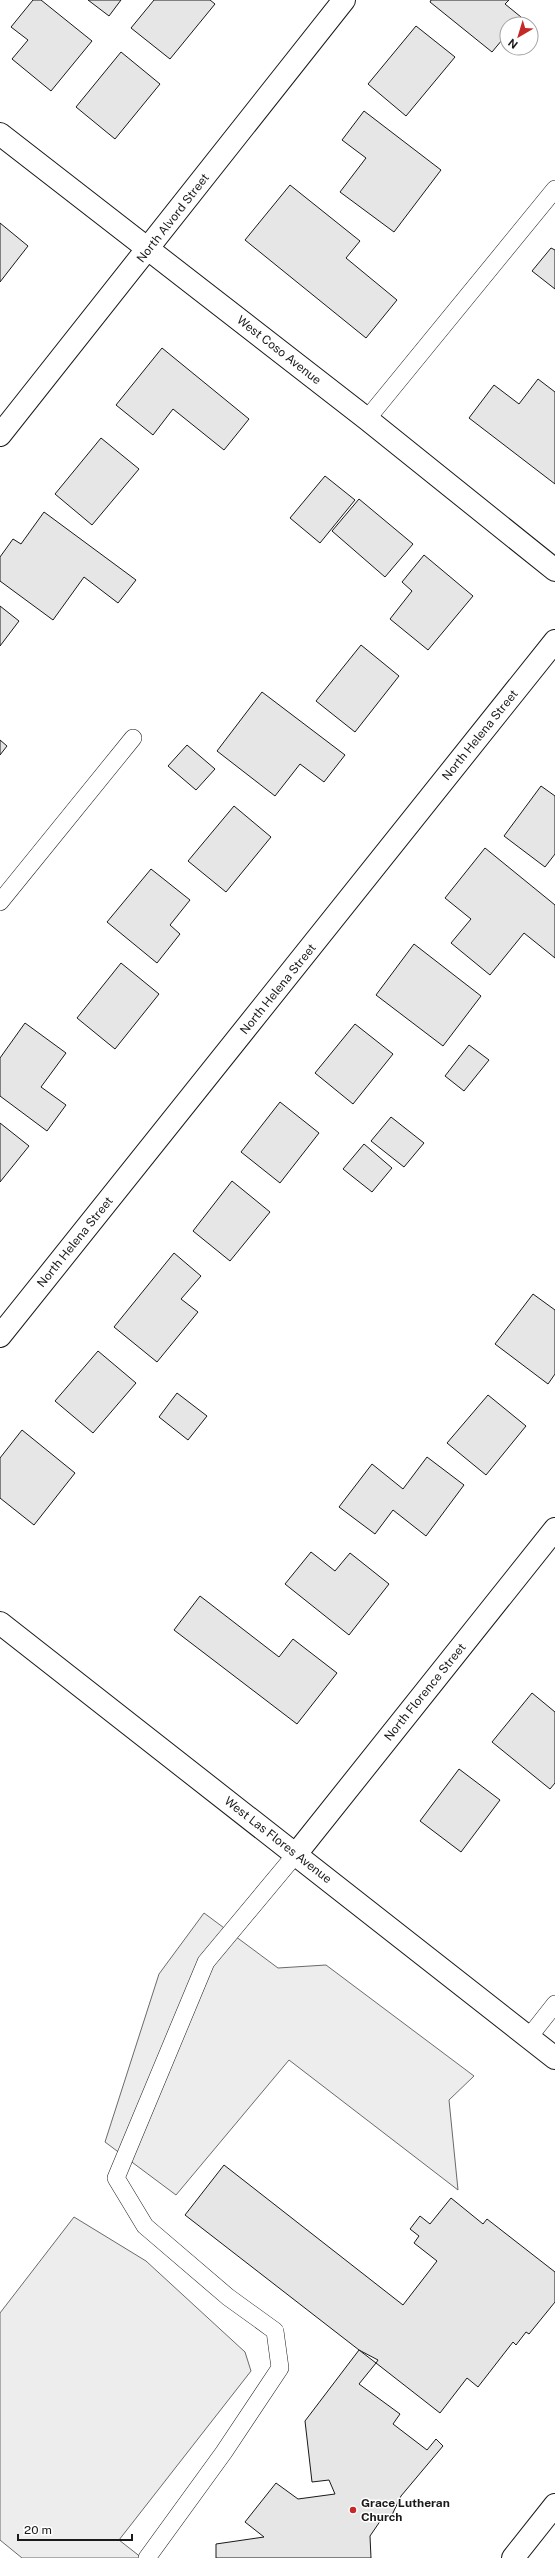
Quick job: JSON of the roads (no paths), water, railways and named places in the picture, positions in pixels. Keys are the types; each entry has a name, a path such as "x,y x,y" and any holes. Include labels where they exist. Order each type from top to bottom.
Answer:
{"street":[{"name":"North Alvord Street","path":"0,435 344,0"},
{"name":"West Coso Avenue","path":"0,134 367,419 555,570"},
{"name":"North Helena Street","path":"0,1336 555,641"},
{"name":"North Florence Street","path":"296,1854 555,1529"},
{"name":"West Las Flores Avenue","path":"0,1623 555,2058"},
{"path":"513,2558 555,2505"}],"lane":[{"path":"367,419 555,189"},
{"path":"0,902 133,738"},
{"path":"147,2558 224,2452 280,2368 275,2331 228,2297 145,2226 116,2178 206,1962 296,1854"},
{"path":"529,2037 555,2004"}],"place":[{"name":"Grace Lutheran Church","path":"353,2510"}]}
